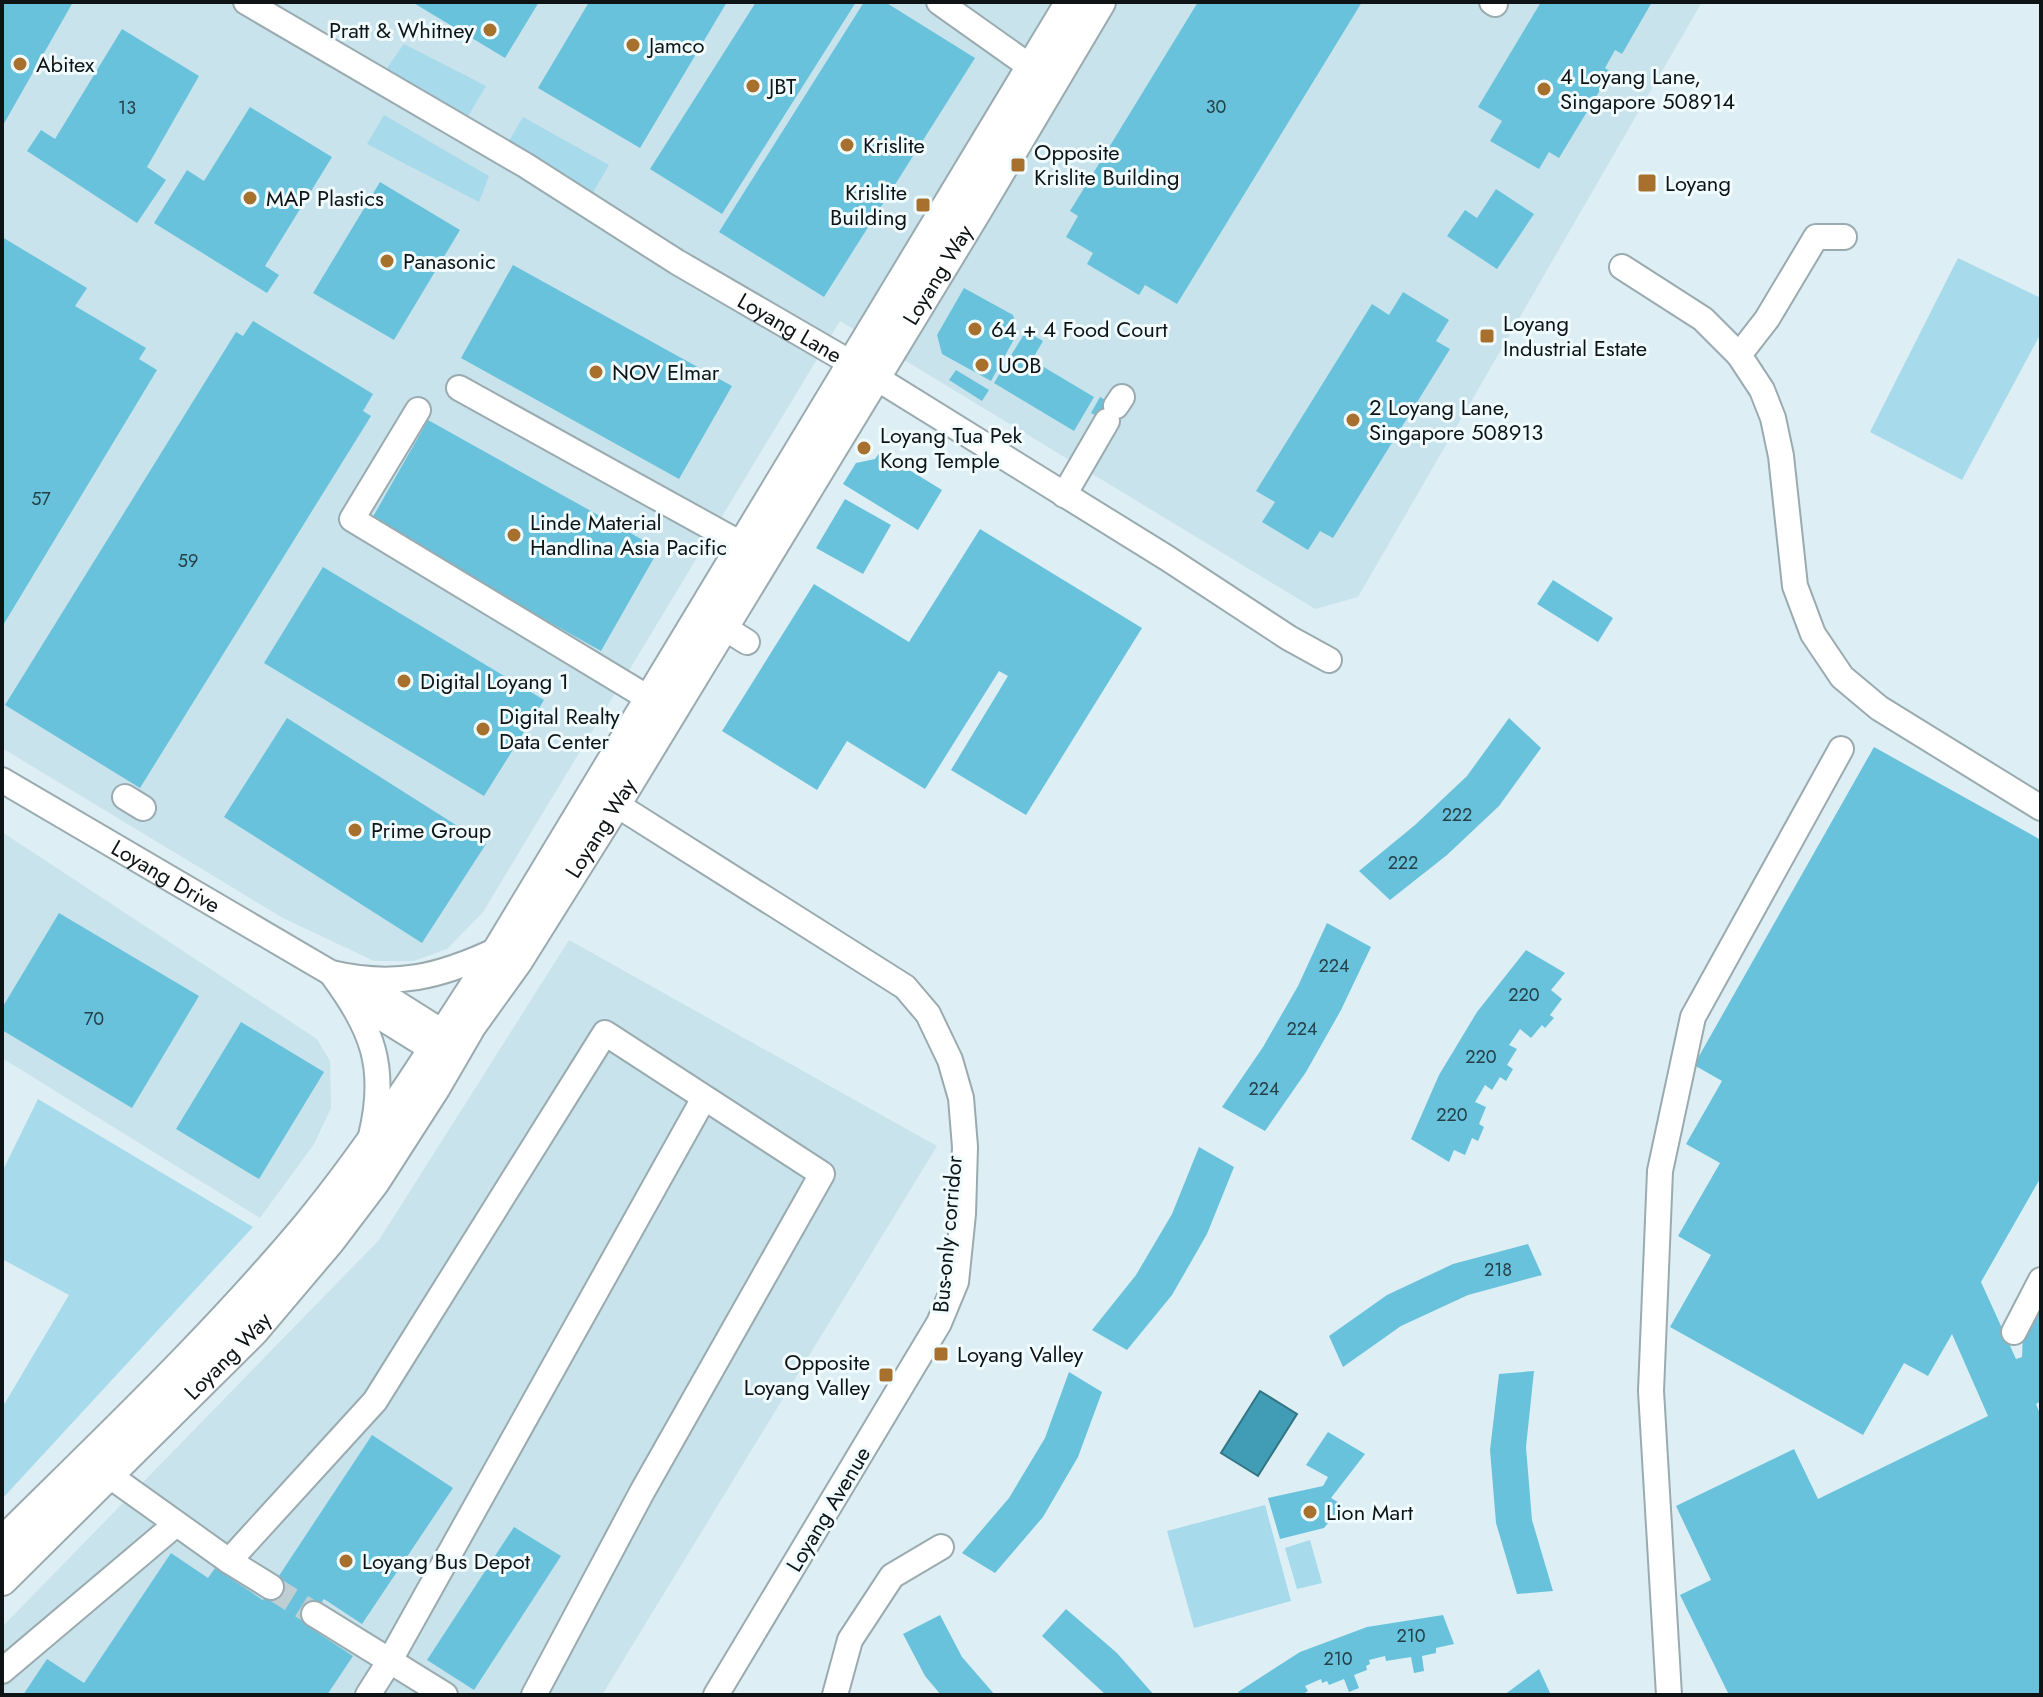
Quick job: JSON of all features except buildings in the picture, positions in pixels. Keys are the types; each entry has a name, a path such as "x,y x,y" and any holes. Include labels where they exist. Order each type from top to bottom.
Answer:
{"main road":[{"name":"Loyang Way","path":"2,1580 311,1222 369,1142 448,1047 605,797 650,699 743,545 864,371 1100,2"},
{"name":"Loyang Way","path":"2,1543 98,1467 253,1331 330,1240 374,1182 499,949 605,797 641,762 735,634 864,371 1065,4"}],"street":[{"name":"Loyang Lane","path":"246,2 490,143 677,262 864,371 1289,638 1329,660"},
{"path":"939,2 1032,68"},
{"path":"1739,355 1767,319 1816,237 1844,237"},
{"path":"1622,267 1703,319 1739,355 1762,390 1773,418 1781,456 1795,586 1813,634 1842,677 1879,708 2041,808"},
{"path":"459,388 743,545"},
{"path":"1064,495 1115,408"},
{"path":"418,410 352,519 650,699"},
{"path":"1669,1695 1651,1391 1660,1171 1693,1017 1841,749"},
{"path":"641,762 641,795 658,830"},
{"name":"Loyang Drive","path":"2,780 331,973 448,1047"},
{"name":"Bus-only corridor","path":"605,797 875,967 891,995 916,1020 940,1063 951,1099 955,1147 952,1214 939,1323"},
{"path":"354,988 427,976 460,967 499,949"},
{"name":"Loyang Drive","path":"354,988 378,1078 379,1102 369,1142"},
{"path":"229,1561 375,1401 605,1033 822,1174 642,1492 534,1695"},
{"path":"368,1695 704,1098"},
{"path":"2014,1332 2041,1280"},
{"name":"Loyang Avenue","path":"716,1695 939,1323"},
{"path":"98,1467 229,1561 271,1587"},
{"path":"2,1671 176,1524"},
{"path":"835,1695 850,1640 892,1576 941,1547"},
{"path":"314,1614 445,1695"}],"shaded area":[{"path":"2,2 1702,2 1358,597 1315,609 840,321 483,912 447,949 414,961 374,961 283,918 2,748"},
{"path":"404,44 486,86 467,118 384,72"},
{"path":"384,115 489,176 479,202 367,144"},
{"path":"523,117 609,165 592,194 506,146"},
{"path":"1958,258 2041,298 2041,333 1962,480 1870,432"},
{"path":"2,832 317,1039 330,1061 331,1108 314,1144 260,1218 2,1058"},
{"name":"Loyang Bus Depot","path":"569,940 937,1146 602,1695 2,1695 2,1627 379,1240"},
{"path":"38,1099 253,1227 2,1499 2,1408 69,1295 2,1259 2,1172"},
{"path":"1260,1391 1297,1414 1258,1476 1221,1453"},
{"path":"1265,1505 1291,1601 1194,1628 1167,1531"},
{"path":"1310,1540 1322,1583 1297,1589 1285,1548"}],"tunnel":[{"path":"271,1587 314,1614"}],"place":[{"name":"Pratt & Whitney","path":"490,30"},
{"name":"Jamco","path":"633,45"},
{"name":"Abitex","path":"20,64"},
{"name":"JBT","path":"753,86"},
{"name":"4 Loyang Lane, Singapore 508914","path":"1544,89"},
{"name":"Krislite","path":"847,145"},
{"name":"Opposite Krislite Building","path":"1018,165"},
{"name":"Loyang","path":"1647,183"},
{"name":"MAP Plastics","path":"250,198"},
{"name":"Krislite Building","path":"923,205"},
{"name":"Panasonic","path":"387,261"},
{"name":"64 + 4 Food Court","path":"975,329"},
{"name":"Loyang Industrial Estate","path":"1487,336"},
{"name":"UOB","path":"982,365"},
{"name":"NOV Elmar","path":"596,372"},
{"name":"2 Loyang Lane, Singapore 508913","path":"1353,420"},
{"name":"Loyang Tua Pek Kong Temple","path":"864,448"},
{"name":"Linde Material Handlina Asia Pacific","path":"514,535"},
{"name":"Digital Loyang 1","path":"404,681"},
{"name":"Digital Realty Data Center","path":"483,729"},
{"name":"Prime Group","path":"355,830"},
{"name":"Loyang Valley","path":"941,1354"},
{"name":"Opposite Loyang Valley","path":"886,1375"},
{"name":"Lion Mart","path":"1310,1512"},
{"name":"Loyang Bus Depot","path":"346,1561"}]}
